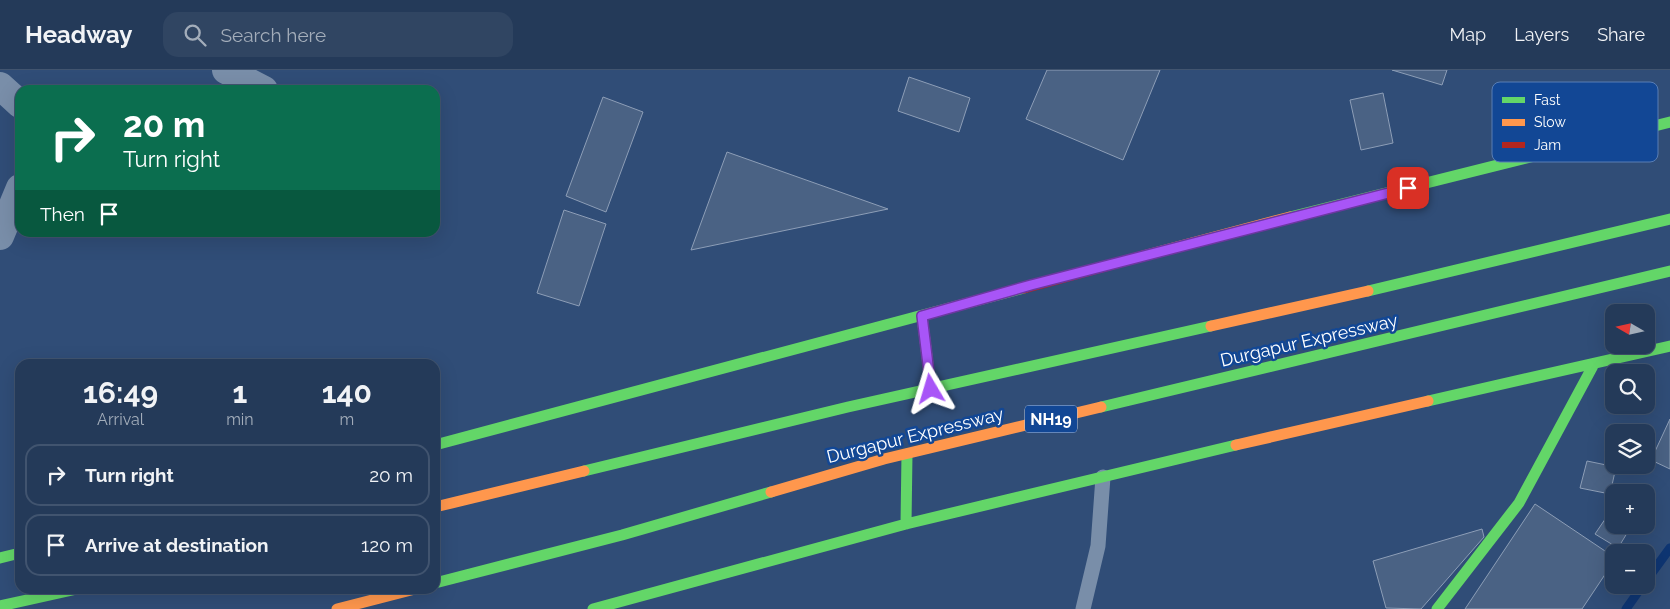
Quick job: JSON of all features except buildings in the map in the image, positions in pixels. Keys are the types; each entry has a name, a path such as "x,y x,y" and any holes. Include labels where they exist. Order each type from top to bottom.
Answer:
{"main road":[{"path":"440,444 1040,283 1513,162"},
{"name":"Durgapur Expressway","path":"440,506 931,389 1399,284 1670,219"},
{"name":"Durgapur Expressway","path":"440,582 622,535 907,454 1670,271"},
{"path":"922,316 931,389"},
{"path":"593,609 631,604 906,524 1670,346"},
{"path":"1437,609 1519,502 1594,364"},
{"path":"906,524 907,454"},
{"path":"0,558 15,554"},
{"path":"0,606 55,594"},
{"path":"337,609 395,594"}],"street":[{"path":"226,70 254,85"},
{"path":"0,86 15,100"},
{"path":"0,236 15,200"}],"lane":[{"path":"1083,609 1098,546 1103,477"}],"waterway":[{"path":"1655,569 1670,548"},
{"path":"1626,609 1637,594"}],"traffic: fast":[{"path":"1658,125 1670,122"},
{"path":"1290,217 1510,162"},
{"path":"1368,291 1670,219"},
{"path":"1101,407 1670,271"},
{"path":"440,444 1024,288"},
{"path":"922,316 931,389"},
{"path":"584,471 848,407 1211,326"},
{"path":"1428,401 1670,346"},
{"path":"1437,609 1519,503 1594,364"},
{"path":"593,609 906,524 1236,445"},
{"path":"906,524 907,454"},
{"path":"440,582 622,535 771,492"},
{"path":"0,558 15,554"},
{"path":"0,606 54,594"}],"traffic: slow":[{"path":"1143,256 1290,217"},
{"path":"1211,326 1368,291"},
{"path":"1236,445 1428,401"},
{"path":"771,492 884,459 1101,407"},
{"path":"440,506 584,471"},
{"path":"337,609 396,594"}],"traffic: jam":[{"path":"1024,288 1143,256"}],"route":[{"path":"931,389 922,316 1031,285 1408,188"}]}
